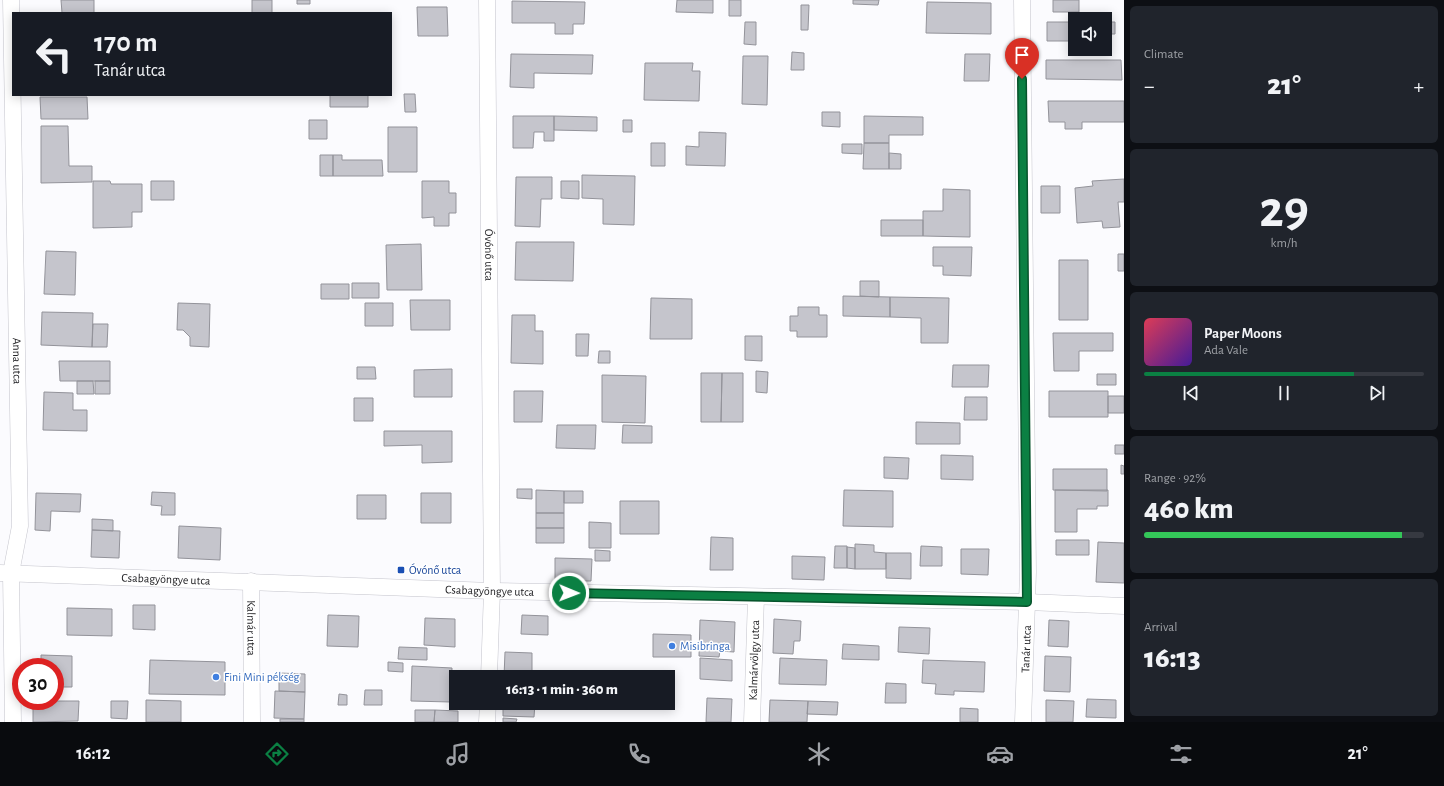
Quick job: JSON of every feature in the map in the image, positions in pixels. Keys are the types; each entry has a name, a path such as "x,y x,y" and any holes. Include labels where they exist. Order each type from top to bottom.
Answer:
{"street":[{"name":"Anna utca","path":"11,0 12,58"},
{"name":"Óvónő utca","path":"487,0 492,591 489,670"},
{"name":"Tanár utca","path":"1022,0 1027,602 1023,722"},
{"name":"Anna utca","path":"13,96 20,526 6,573 13,722"},
{"name":"Csabagyöngye utca","path":"6,573 492,591 1027,602 1124,606"},
{"name":"Kalmár utca","path":"251,581 252,722"},
{"name":"Kalmárvölgy utca","path":"752,722 756,597"},
{"path":"487,722 488,710"}],"building":[{"path":"61,0 94,0 94,12 62,12"},
{"path":"252,0 272,0 272,12 252,12"},
{"path":"297,0 310,0 310,4 297,4"},
{"path":"677,0 713,0 713,13 676,12"},
{"path":"729,0 741,0 741,16 729,16"},
{"path":"853,0 879,0 878,5 853,4"},
{"path":"1053,0 1079,0 1079,12 1053,12"},
{"path":"512,1 585,2 584,24 573,24 573,34 555,34 555,23 512,23"},
{"path":"927,2 991,3 991,34 926,33"},
{"path":"801,5 809,5 808,30 801,30"},
{"path":"417,7 447,7 448,36 418,36"},
{"path":"745,22 756,22 756,45 744,44"},
{"path":"1047,22 1068,22 1068,41 1047,41"},
{"path":"1112,22 1115,22 1115,34 1112,34"},
{"path":"792,52 804,53 804,70 791,70"},
{"path":"511,54 593,55 592,74 534,73 534,88 510,87"},
{"path":"965,54 990,54 989,81 964,81"},
{"path":"743,56 768,56 767,105 742,104"},
{"path":"1046,60 1121,60 1122,80 1046,79"},
{"path":"645,63 693,63 692,71 700,71 699,101 644,100"},
{"path":"404,94 415,94 416,112 405,112"},
{"path":"330,96 368,96 368,107 330,107"},
{"path":"40,97 87,97 88,119 41,119"},
{"path":"1048,101 1124,101 1124,122 1082,122 1082,129 1065,129 1065,122 1049,122"},
{"path":"822,112 840,112 840,127 822,126"},
{"path":"513,116 554,116 554,141 544,141 544,132 534,132 533,148 513,148"},
{"path":"554,116 597,117 597,131 554,130"},
{"path":"864,116 923,117 923,135 889,135 889,143 864,143"},
{"path":"309,120 327,120 327,139 309,139"},
{"path":"623,120 632,120 632,132 623,132"},
{"path":"41,126 68,126 69,166 92,166 92,182 41,183"},
{"path":"388,127 417,127 417,172 388,172"},
{"path":"699,132 726,133 725,166 686,165 686,146 699,147"},
{"path":"651,143 665,143 665,166 651,166"},
{"path":"864,143 889,143 889,169 863,169"},
{"path":"842,144 862,144 862,154 842,153"},
{"path":"889,153 901,154 901,169 889,169"},
{"path":"320,155 333,155 333,176 320,176"},
{"path":"333,155 342,155 342,160 382,160 383,176 333,176"},
{"path":"582,175 635,176 634,225 603,224 603,199 582,198"},
{"path":"516,177 552,177 552,199 541,199 540,227 515,226"},
{"path":"1124,179 1124,202 1118,202 1120,227 1103,228 1102,221 1077,223 1075,188 1093,186 1092,181"},
{"path":"93,181 110,181 111,184 142,184 142,212 132,212 132,227 93,228"},
{"path":"151,181 174,181 174,200 151,200"},
{"path":"422,181 449,181 449,193 456,193 456,213 449,213 449,226 434,226 434,217 422,218"},
{"path":"561,181 579,181 579,199 561,198"},
{"path":"1041,186 1060,186 1060,213 1041,213"},
{"path":"943,189 970,190 970,237 923,236 923,211 943,211"},
{"path":"881,220 923,220 923,236 881,236"},
{"path":"516,242 574,242 573,281 515,280"},
{"path":"421,244 422,290 387,290 386,245"},
{"path":"933,247 972,247 971,276 943,275 943,266 933,266"},
{"path":"46,251 76,252 75,295 44,294"},
{"path":"1118,254 1124,254 1124,271 1118,271"},
{"path":"1059,260 1088,260 1088,320 1059,320"},
{"path":"860,281 879,281 879,297 860,296"},
{"path":"352,283 379,283 379,298 352,298"},
{"path":"321,284 349,284 349,299 321,299"},
{"path":"843,296 890,297 890,317 843,316"},
{"path":"890,297 949,298 948,343 921,343 921,318 890,317"},
{"path":"651,298 692,299 692,339 650,339"},
{"path":"410,300 450,300 450,330 411,330"},
{"path":"178,303 210,304 209,347 190,346 190,337 183,330 177,330"},
{"path":"365,303 393,303 393,326 365,326"},
{"path":"798,307 819,307 819,315 827,315 827,337 797,337 797,331 790,331 790,316 798,316"},
{"path":"42,312 93,313 92,347 41,345"},
{"path":"512,315 535,315 535,331 543,331 543,364 511,363"},
{"path":"93,324 108,324 107,347 92,347"},
{"path":"1053,333 1113,333 1113,351 1079,351 1079,371 1054,371"},
{"path":"576,334 589,334 588,356 576,356"},
{"path":"745,336 762,336 762,361 745,360"},
{"path":"599,351 610,351 610,363 598,363"},
{"path":"59,361 110,361 110,381 60,381"},
{"path":"953,365 989,365 988,387 952,387"},
{"path":"357,367 375,367 376,379 357,379"},
{"path":"452,369 452,397 414,397 414,370"},
{"path":"756,371 768,372 767,393 756,392"},
{"path":"701,373 722,373 721,422 701,422"},
{"path":"722,373 743,373 743,422 721,422"},
{"path":"1097,374 1116,374 1116,385 1097,385"},
{"path":"602,375 646,376 645,423 602,422"},
{"path":"77,381 93,381 94,394 77,394"},
{"path":"95,381 110,381 110,394 95,394"},
{"path":"514,391 543,391 542,422 514,422"},
{"path":"1049,391 1108,391 1108,417 1049,417"},
{"path":"44,392 73,393 73,410 87,410 87,431 43,430"},
{"path":"1108,396 1124,396 1124,413 1108,413"},
{"path":"965,397 987,397 987,420 964,420"},
{"path":"354,398 373,398 373,421 354,421"},
{"path":"916,422 960,423 960,444 916,444"},
{"path":"557,425 596,425 595,449 556,448"},
{"path":"623,425 652,426 652,443 622,443"},
{"path":"384,431 452,431 452,462 422,463 422,445 384,446"},
{"path":"1115,445 1124,445 1124,454 1115,454"},
{"path":"941,455 973,456 973,480 941,479"},
{"path":"884,457 909,458 908,479 884,478"},
{"path":"1121,465 1124,466 1124,474 1121,474"},
{"path":"1053,469 1107,469 1107,491 1053,490"},
{"path":"517,489 532,489 532,499 517,498"},
{"path":"536,490 564,491 564,513 536,513"},
{"path":"844,490 893,491 893,527 843,526"},
{"path":"1055,490 1108,490 1108,506 1097,506 1097,509 1077,509 1077,532 1055,532"},
{"path":"564,491 583,491 583,503 564,503"},
{"path":"152,492 175,493 175,515 161,515 162,506 151,505"},
{"path":"36,493 81,494 80,512 51,511 50,531 35,530"},
{"path":"421,493 451,493 451,523 421,523"},
{"path":"357,495 386,495 386,519 357,519"},
{"path":"620,501 659,501 659,534 620,534"},
{"path":"536,513 564,513 564,528 536,528"},
{"path":"92,519 113,520 113,531 92,530"},
{"path":"589,522 611,523 611,548 589,548"},
{"path":"179,526 221,528 220,560 178,558"},
{"path":"536,528 564,528 564,543 536,543"},
{"path":"92,530 120,531 119,558 91,557"},
{"path":"711,537 733,538 733,570 710,570"},
{"path":"1056,540 1089,540 1089,555 1056,555"},
{"path":"1098,542 1124,543 1124,583 1096,582"},
{"path":"855,544 874,545 874,552 886,553 886,569 855,569"},
{"path":"835,546 847,546 847,568 834,568"},
{"path":"921,546 942,547 942,566 920,566"},
{"path":"847,547 855,548 855,569 847,568"},
{"path":"961,549 989,549 988,575 961,574"},
{"path":"595,550 610,551 610,561 595,561"},
{"path":"886,553 911,553 911,579 886,578"},
{"path":"792,556 825,557 824,580 792,579"},
{"path":"555,558 592,559 591,581 555,581"},
{"path":"133,605 155,605 155,630 133,629"},
{"path":"67,608 112,609 112,636 67,635"},
{"path":"328,615 359,616 358,647 327,646"},
{"path":"522,615 548,616 548,635 521,634"},
{"path":"425,618 455,619 455,647 424,645"},
{"path":"774,619 801,621 800,641 794,641 793,654 773,653"},
{"path":"700,620 735,622 734,652 720,651 719,657 699,656"},
{"path":"1049,620 1069,621 1068,647 1048,646"},
{"path":"899,627 930,628 929,654 898,652"},
{"name":"Misibringa","path":"653,634 691,635 691,657 653,657"},
{"path":"843,644 879,646 879,660 842,659"},
{"path":"399,647 427,648 427,660 398,659"},
{"path":"505,652 532,653 532,670 504,670"},
{"path":"41,655 72,656 72,687 64,687 64,658 41,658"},
{"path":"1045,656 1071,657 1070,692 1044,691"},
{"path":"700,658 732,660 732,681 700,679"},
{"path":"780,658 827,660 826,685 779,684"},
{"path":"150,660 225,662 225,695 149,694"},
{"path":"923,660 985,662 984,692 954,691 954,695 935,694 936,684 922,683"},
{"path":"388,662 403,663 403,672 388,671"},
{"path":"412,666 452,668 452,670 449,670 449,702 411,701"},
{"path":"279,673 305,674 305,692 279,691"},
{"path":"886,683 906,684 906,703 885,703"},
{"path":"365,690 382,690 382,705 364,705"},
{"path":"275,691 305,692 304,719 274,718"},
{"path":"339,694 347,695 347,705 338,705"},
{"path":"707,698 732,699 731,722 706,722"},
{"path":"1087,699 1116,700 1116,718 1086,717"},
{"path":"146,700 181,701 181,722 146,722"},
{"path":"770,700 808,701 807,722 769,722"},
{"path":"1046,700 1074,701 1073,722 1046,722"},
{"path":"64,701 79,701 78,721 33,722 33,710 64,710"},
{"path":"111,701 128,701 127,719 111,718"},
{"path":"808,701 838,702 837,715 807,714"},
{"path":"960,708 978,709 978,722 960,722"},
{"path":"415,710 435,710 434,722 415,722"},
{"path":"435,710 458,711 458,722 434,722"},
{"path":"503,710 534,710 534,717 503,716"},
{"path":"503,718 517,719 516,722 503,722"},
{"path":"280,719 304,719 304,722 280,722"}],"place":[{"name":"Óvónő utca","path":"401,570"},
{"name":"Misibringa","path":"672,646"},
{"name":"Fini Mini pékség","path":"216,677"}],"route":[{"path":"569,593 1027,602 1028,572 1022,79"}]}
